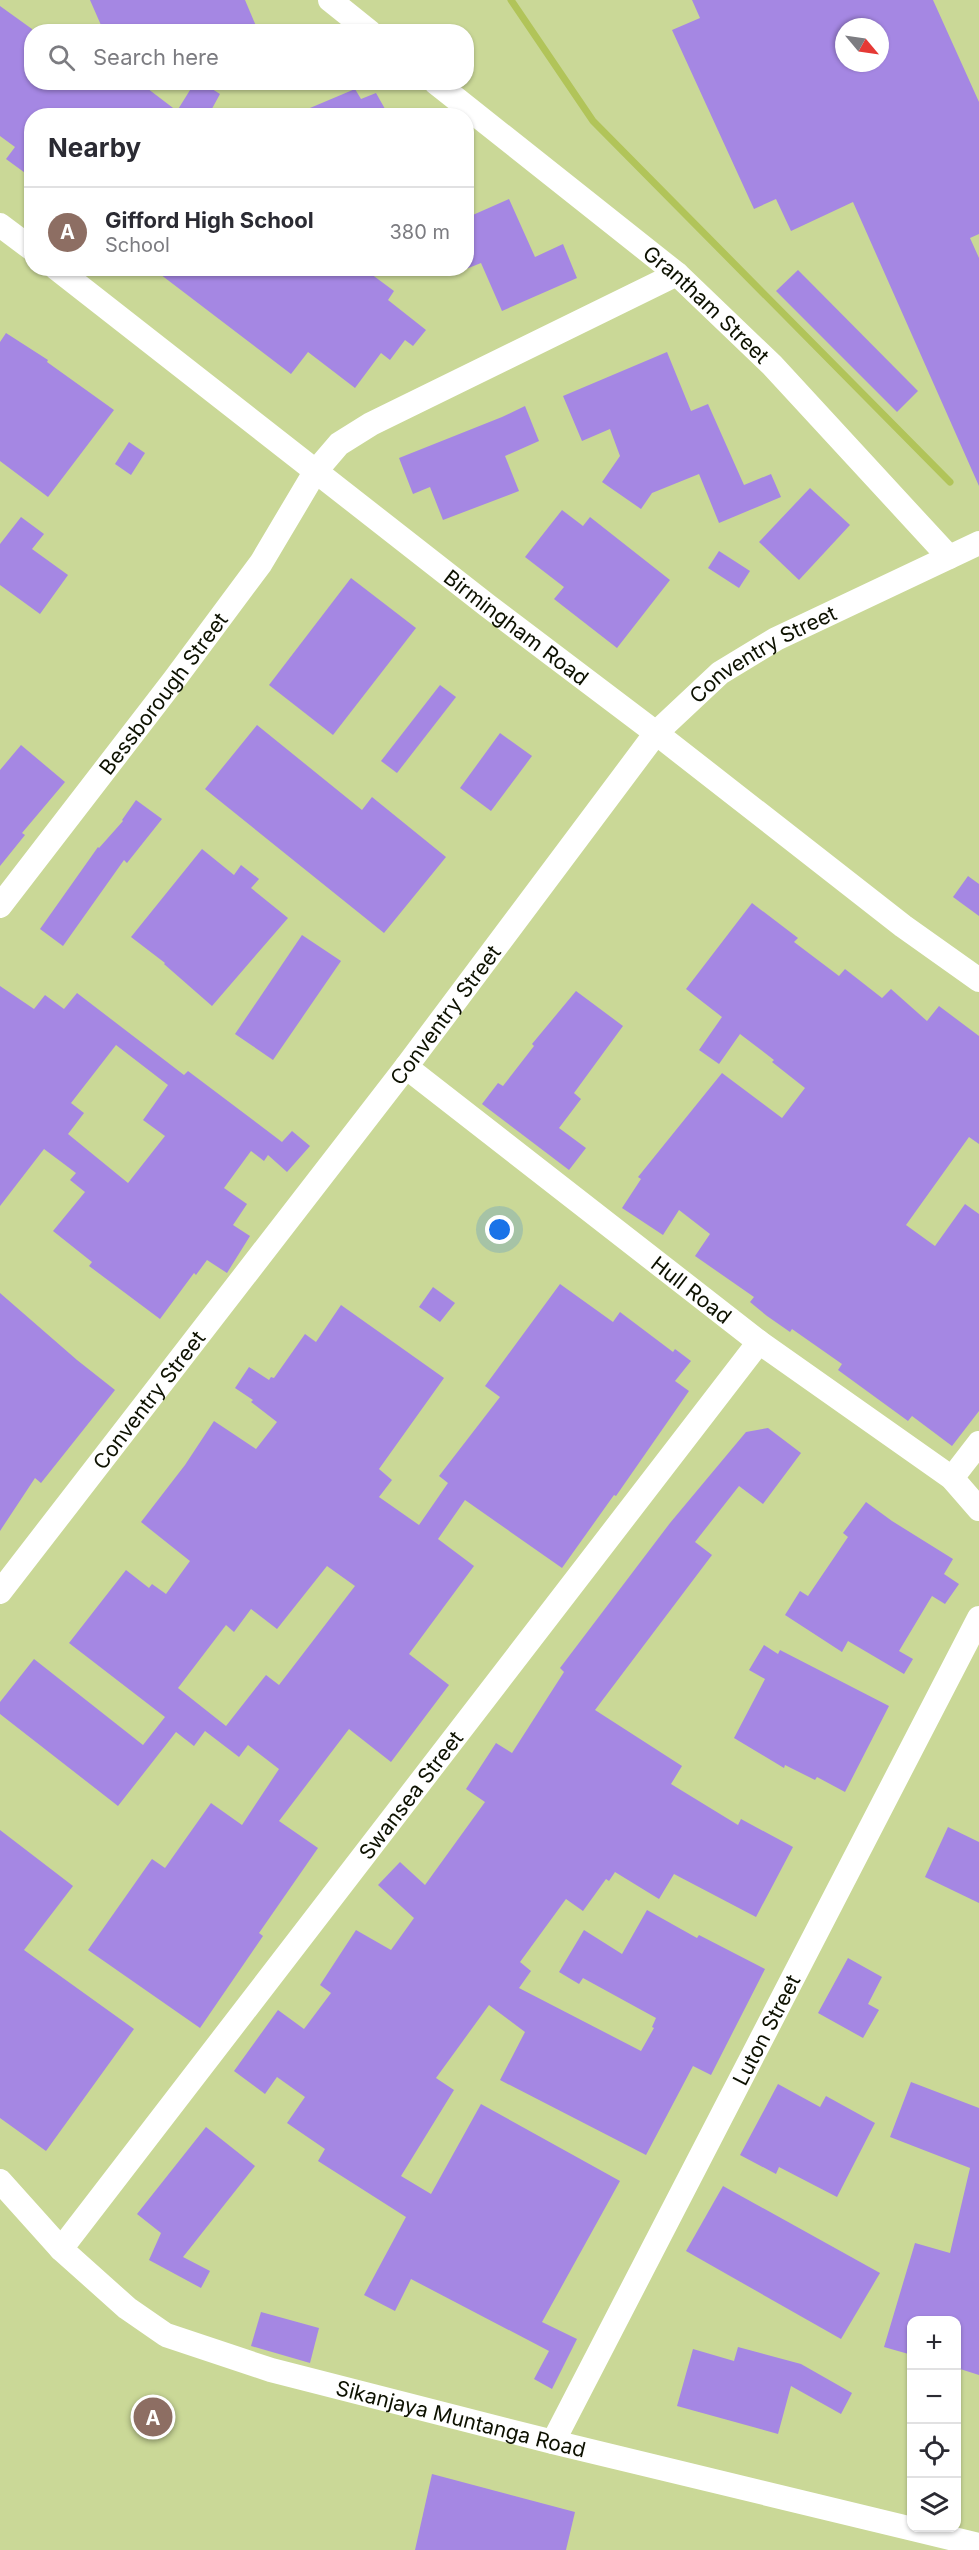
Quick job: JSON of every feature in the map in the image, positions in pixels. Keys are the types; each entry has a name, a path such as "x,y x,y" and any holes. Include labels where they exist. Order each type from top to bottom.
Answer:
{"street":[{"path":"330,0 360,24"},
{"name":"Grantham Street","path":"445,90 468,108"},
{"name":"Grantham Street","path":"474,113 677,274 772,365 949,556"},
{"path":"1,227 24,243"},
{"name":"Bessborough Street","path":"0,906 261,564 315,472 339,444 371,424 677,274"},
{"name":"Birmingham Road","path":"66,276 315,472 656,733 903,926 979,980"},
{"name":"Conventry Street","path":"0,1592 406,1067 656,733 720,673 776,639 979,543"},
{"name":"Hull Road","path":"406,1067 759,1342 952,1478 979,1509"},
{"name":"Swansea Street","path":"61,2249 759,1342"},
{"path":"952,1478 979,1443"},
{"name":"Luton Street","path":"553,2442 979,1618"},
{"name":"Sikanjaya Muntanga Road","path":"0,2181 61,2249 127,2308 166,2335 271,2370 553,2442 979,2546"}],"building":[{"path":"90,0 245,0 255,24 100,24"},
{"path":"692,0 933,0 979,102 979,234 970,238 979,258 979,486 853,202 791,231 776,199 754,209 672,30 700,18"},
{"path":"0,6 25,24 24,90 149,90 173,108 24,108 24,172 6,159 15,147 0,136"},
{"path":"190,90 214,90 220,94 212,108 179,108"},
{"path":"356,90 361,99 376,93 384,108 310,108"},
{"path":"509,199 535,257 563,244 577,278 502,311 481,263 474,266 474,214"},
{"path":"798,270 918,391 897,412 776,291"},
{"path":"162,276 374,276 394,291 388,300 426,330 413,346 405,340 390,360 381,353 355,388 308,352 291,374"},
{"path":"6,333 48,360 47,362 114,410 48,497 0,461 0,342"},
{"path":"667,352 691,411 708,404 744,485 771,474 781,497 719,523 699,474 652,493 641,509 602,482 620,456 610,429 582,441 563,396"},
{"path":"525,406 539,441 505,456 519,491 443,520 430,487 413,494 399,458"},
{"path":"129,442 145,453 131,475 115,464"},
{"path":"810,488 850,525 799,580 759,542"},
{"path":"562,510 583,526 590,517 670,580 617,648 554,599 564,587 525,557"},
{"path":"21,517 44,534 32,549 68,575 40,614 0,585 0,544"},
{"path":"719,551 750,571 739,588 708,568"},
{"path":"351,578 416,628 333,735 269,685"},
{"path":"440,685 456,697 397,773 381,761"},
{"path":"257,725 362,810 372,797 446,857 384,933 205,789"},
{"path":"500,733 532,756 491,811 460,788"},
{"path":"21,745 65,782 22,833 25,835 0,866 0,770"},
{"path":"136,800 162,819 127,863 124,860 63,946 40,929 98,847 123,821"},
{"path":"202,849 234,875 241,865 259,879 251,888 288,918 212,1006 165,963 131,937"},
{"path":"968,876 979,884 979,916 953,897"},
{"path":"752,903 798,938 794,942 839,976 845,969 882,998 891,989 927,1021 939,1006 979,1036 979,1144 969,1137 906,1225 935,1246 965,1204 979,1214 979,1411 952,1446 912,1416 908,1421 838,1370 842,1364 792,1329 790,1332 767,1316 750,1302 754,1297 695,1256 710,1234 679,1210 663,1235 622,1208 641,1179 638,1177 722,1073 782,1118 805,1088 740,1034 719,1064 699,1050 722,1017 686,989"},
{"path":"302,935 341,961 273,1060 235,1034"},
{"path":"0,986 34,1009 45,995 64,1009 77,993 184,1075 188,1071 282,1142 292,1131 310,1146 287,1172 268,1155 264,1161 251,1151 224,1188 247,1204 233,1225 250,1236 227,1273 207,1260 196,1275 194,1273 160,1319 89,1266 92,1262 53,1231 85,1192 70,1180 76,1173 44,1149 0,1206","holes":["116,1045 168,1085 143,1120 165,1136 128,1183 68,1134 84,1113 71,1103"]},
{"path":"576,991 623,1026 574,1093 581,1099 559,1128 586,1148 569,1170 482,1104 498,1083 503,1086 534,1046 532,1044"},
{"path":"560,1284 613,1322 620,1312 673,1352 675,1349 691,1361 675,1381 689,1391 616,1496 614,1495 562,1568 465,1500 438,1539 474,1566 409,1654 449,1685 391,1762 349,1729 279,1821 318,1848 259,1933 263,1936 200,2028 88,1950 152,1859 165,1868 211,1803 242,1825 279,1769 248,1745 239,1757 205,1731 194,1746 176,1732 118,1806 0,1714 0,1702 34,1659 143,1745 165,1717 69,1643 126,1570 149,1588 152,1584 166,1594 190,1561 141,1522 185,1465 214,1421 256,1449 277,1422 251,1402 253,1400 235,1388 249,1367 269,1380 271,1377 274,1378 305,1334 316,1342 341,1305 444,1378 379,1469 392,1480 379,1497 419,1525 448,1483 439,1476 500,1397 485,1386","holes":["327,1566 355,1586 279,1685 266,1675 226,1726 178,1688 226,1625 234,1632 251,1609 277,1629"]},
{"path":"433,1287 455,1303 440,1322 419,1307"},
{"path":"0,1293 115,1390 41,1483 35,1478 0,1531"},
{"path":"768,1428 801,1453 763,1504 739,1486 695,1542 712,1555 595,1710 682,1766 671,1784 738,1825 741,1819 793,1847 756,1917 674,1874 659,1899 615,1872 609,1881 606,1879 583,1911 566,1899 520,1962 531,1971 519,1988 641,2051 654,2028 652,2027 656,2018 583,1978 579,1984 559,1972 584,1930 622,1954 647,1910 697,1938 699,1935 765,1969 711,2075 693,2066 646,2155 500,2080 525,2032 489,2005 436,2078 454,2090 401,2176 431,2194 481,2104 620,2181 542,2322 577,2339 552,2389 534,2379 549,2351 411,2279 395,2311 364,2295 406,2217 318,2161 325,2149 287,2123 305,2097 277,2077 265,2094 234,2071 278,2010 304,2029 331,1993 320,1985 356,1930 391,1950 414,1918 378,1885 400,1862 425,1885 485,1802 466,1789 496,1743 512,1753 564,1672 560,1668 670,1523 746,1432"},
{"path":"866,1502 953,1559 944,1574 959,1584 945,1604 932,1596 899,1651 913,1659 904,1674 848,1641 842,1652 785,1615 800,1591 808,1596 848,1537 843,1533"},
{"path":"764,1645 778,1654 780,1650 889,1706 845,1792 817,1777 815,1780 785,1765 784,1768 734,1738 765,1679 749,1670"},
{"path":"948,1827 979,1842 979,1903 925,1877"},
{"path":"0,1830 73,1886 24,1950 134,2029 46,2151 0,2118"},
{"path":"848,1958 882,1977 868,2004 879,2010 863,2038 818,2013"},
{"path":"911,2082 979,2108 979,2375 961,2369 961,2316 907,2316 907,2354 884,2347 915,2243 950,2253 970,2168 890,2137"},
{"path":"778,2084 820,2107 826,2096 875,2123 837,2197 779,2167 776,2174 740,2155"},
{"path":"206,2127 255,2166 183,2257 210,2271 201,2288 149,2260 161,2233 137,2214"},
{"path":"723,2186 880,2273 841,2339 686,2251"},
{"path":"261,2312 319,2328 310,2363 251,2346"},
{"path":"738,2347 801,2364 852,2393 841,2414 791,2386 778,2434 677,2406 693,2349 734,2361"},
{"path":"432,2474 575,2512 566,2550 415,2550"}],"waterway":[{"path":"511,0 593,121 950,482"}],"place":[{"name":"Gifford High School","path":"153,2417"}]}
